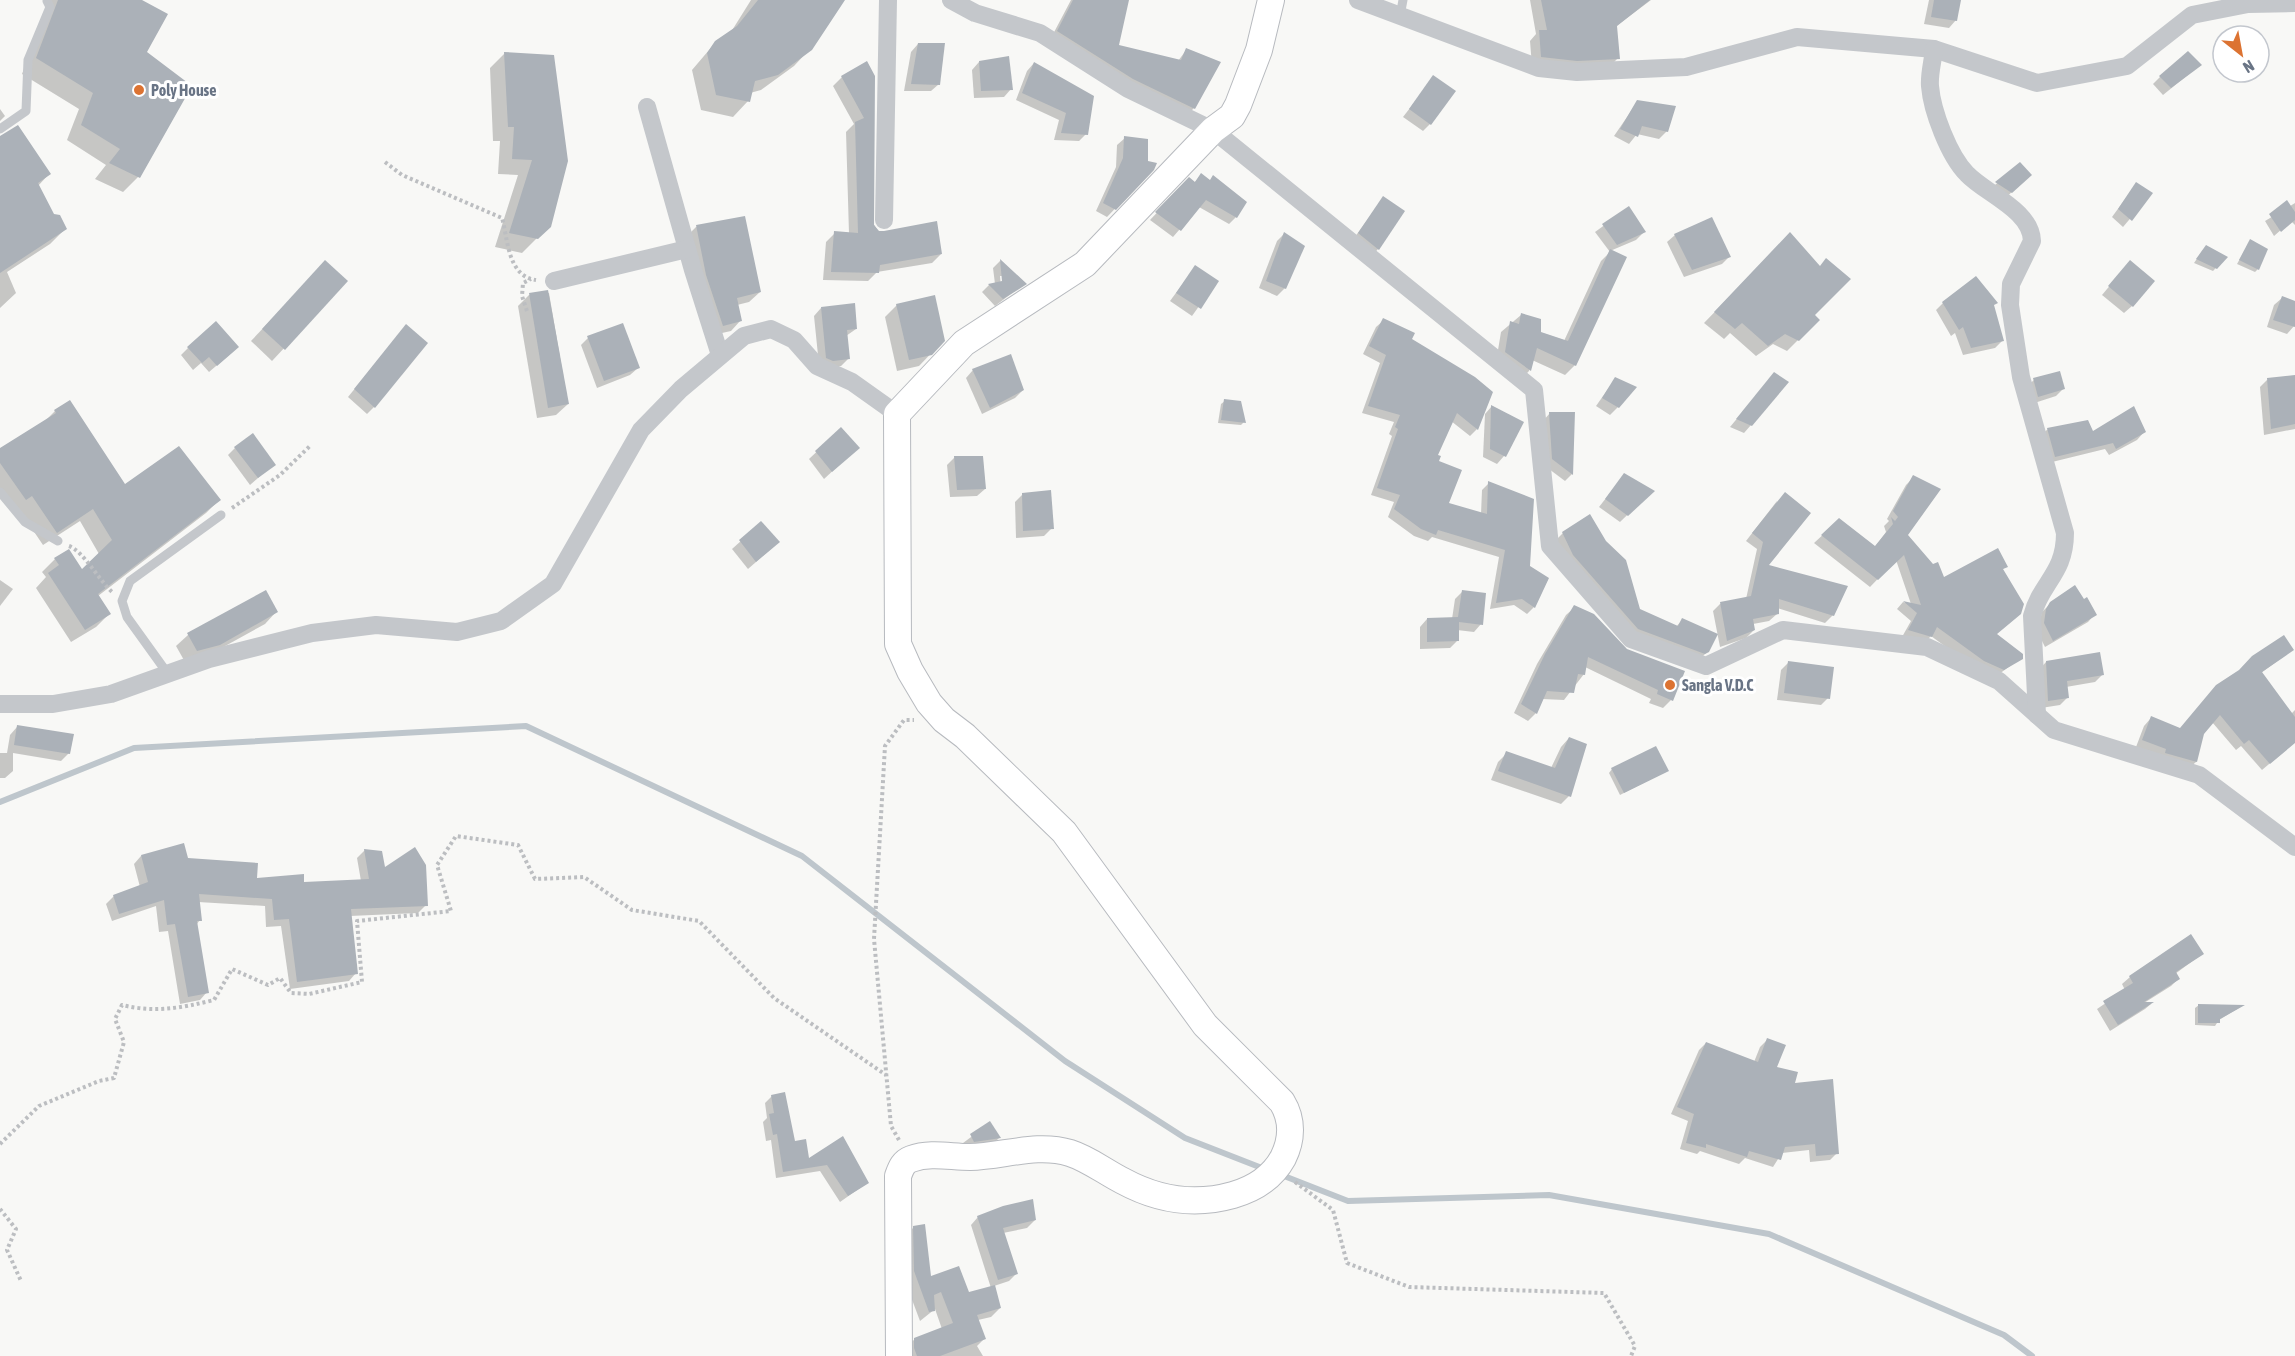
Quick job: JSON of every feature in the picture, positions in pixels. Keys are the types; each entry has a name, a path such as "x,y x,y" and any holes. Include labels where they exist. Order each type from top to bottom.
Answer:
{"street":[{"path":"884,220 888,0"},
{"path":"951,0 975,13 1040,33 1128,89 1213,130 1534,390 1550,546 1631,639 1706,666 1784,630 1927,647 1999,681 2055,730 2199,775 2295,847"},
{"path":"899,1356 898,1176 902,1165 909,1159 936,1154 970,1157 1045,1148 1071,1154 1124,1182 1177,1201 1206,1201 1249,1190 1277,1168 1286,1151 1290,1134 1289,1114 1282,1102 1204,1025 1064,832 965,736 944,720 924,695 898,644 897,414 964,343 1085,264 1213,130 1232,116 1258,50 1270,0"},
{"path":"1358,0 1402,8 1539,68 1577,72 1686,67 1797,37 1934,49 2037,83 2127,66 2192,15 2248,4 2295,3"},
{"path":"1934,49 1930,86 1939,126 1965,172 2016,212 2032,233 2032,241 2011,284 2010,305 2021,377 2065,533 2065,551 2059,570 2035,605 2032,616 2037,715"},
{"path":"647,107 720,355"},
{"path":"554,281 687,249"},
{"path":"0,704 53,704 111,694 209,659 312,633 376,625 457,632 501,621 552,584 641,430 681,389 744,336 771,329 794,340 816,366 852,382 897,414"}],"lane":[{"path":"0,129 26,111 28,60 50,7 47,0"},
{"path":"0,492 25,522 57,541"},
{"path":"168,674 127,617 122,601 130,581 221,515"}],"path":[{"path":"385,162 402,175 502,218 508,251 516,267 531,279"},
{"path":"527,311 522,296 523,283 531,279 554,281"},
{"path":"221,515 280,475 311,445"},
{"path":"57,541 76,548 99,580 122,601"},
{"path":"909,1159 891,1126 874,939 885,746 904,720 944,720"},
{"path":"0,1144 39,1106 114,1077 124,1042 114,1019 122,1005 147,1011 190,1006 214,1000 232,969 268,985 280,978 291,993 309,994 363,982 357,921 451,911 437,865 456,836 518,845 536,879 584,877 632,910 699,921 774,998 886,1075"},
{"path":"1277,1168 1333,1210 1347,1263 1409,1287 1604,1293 1635,1346 1631,1356"},
{"path":"0,1209 16,1229 8,1250 21,1281"}],"building":[{"name":"Poly House","path":"58,0 142,0 168,14 147,52 192,86 140,178 109,163 120,149 81,125 93,93 36,58"},
{"path":"758,0 845,0 812,50 778,75 755,81 750,102 716,95 707,53 715,41 737,26"},
{"path":"1073,0 1129,0 1119,45 1181,60 1186,48 1221,62 1195,109 1133,79 1057,31"},
{"path":"1541,0 1650,0 1617,26 1620,59 1577,61 1541,57 1539,30 1547,30"},
{"path":"1934,0 1961,0 1957,21 1931,17"},
{"path":"918,43 945,43 940,85 911,84"},
{"path":"2188,51 2202,65 2171,88 2159,76"},
{"path":"504,52 554,55 568,161 551,227 538,239 509,233 532,160 512,159 514,127 508,127"},
{"path":"1009,56 1013,90 981,91 979,61"},
{"path":"867,61 875,76 874,225 879,231 884,231 937,221 942,254 880,265 879,273 831,272 834,231 858,233 855,122 864,118 841,76"},
{"path":"1034,62 1094,96 1088,135 1061,133 1066,113 1022,93"},
{"path":"1433,75 1456,91 1431,125 1409,109"},
{"path":"1637,100 1676,106 1668,132 1642,126 1638,137 1620,129"},
{"path":"18,125 51,174 38,183 54,214 60,215 67,229 0,273 0,136"},
{"path":"1124,136 1148,139 1148,161 1157,163 1154,170 1116,210 1103,203 1123,158"},
{"path":"2020,162 2032,175 2012,193 1995,182"},
{"path":"1201,173 1210,180 1213,175 1247,202 1237,218 1206,200 1181,231 1155,212 1189,177 1195,182"},
{"path":"2136,182 2153,193 2132,221 2118,209"},
{"path":"1383,196 1405,211 1379,250 1358,233"},
{"path":"2287,200 2295,212 2295,220 2281,232 2269,214"},
{"path":"1629,206 1646,232 1617,245 1602,224"},
{"path":"745,216 761,292 737,298 742,321 723,326 706,275 696,225"},
{"path":"1712,217 1731,257 1692,270 1674,234"},
{"path":"1284,232 1305,246 1286,289 1266,281"},
{"path":"1790,232 1820,266 1826,258 1851,279 1815,315 1820,320 1799,341 1785,334 1768,346 1742,323 1735,329 1714,312"},
{"path":"2250,239 2268,249 2259,270 2239,260"},
{"path":"2206,245 2228,257 2217,269 2196,259"},
{"path":"1610,249 1627,257 1576,366 1537,348 1531,371 1505,352 1510,321 1519,324 1521,313 1541,319 1541,332 1568,341"},
{"path":"1000,259 1027,284 1003,299 988,284 1002,281"},
{"path":"325,260 348,281 285,350 262,329"},
{"path":"2130,260 2155,281 2133,307 2108,286"},
{"path":"1195,265 1219,281 1201,309 1176,293"},
{"path":"1976,276 1998,303 1994,305 2004,341 1971,348 1963,327 1959,330 1942,302"},
{"path":"548,290 569,404 548,408 529,293"},
{"path":"935,295 945,341 932,355 909,360 896,304"},
{"path":"2282,296 2295,301 2295,327 2273,320"},
{"path":"855,303 857,329 847,330 850,359 833,361 826,358 821,307"},
{"path":"1383,318 1415,333 1412,339 1475,377 1493,392 1478,430 1457,413 1438,455 1441,456 1439,461 1462,470 1449,503 1487,514 1488,481 1534,499 1530,566 1549,578 1535,608 1522,599 1496,603 1505,550 1438,530 1436,535 1421,529 1394,509 1400,495 1377,488 1398,429 1395,427 1400,415 1368,406 1386,355 1369,346"},
{"path":"216,321 239,347 217,366 209,357 202,363 187,347"},
{"path":"623,323 640,368 604,381 587,336"},
{"path":"406,324 428,343 375,408 354,389"},
{"path":"1011,354 1024,390 990,408 972,369"},
{"path":"2060,371 2065,389 2038,397 2033,378"},
{"path":"1774,372 1789,382 1752,426 1736,419"},
{"path":"2295,375 2295,424 2271,429 2267,378"},
{"path":"1615,377 1637,387 1619,408 1602,398"},
{"path":"1224,399 1241,401 1246,423 1221,420"},
{"path":"70,400 125,484 179,446 221,500 98,594 111,614 85,630 48,573 59,565 54,558 69,549 82,569 112,540 93,509 57,533 32,496 26,500 0,463 0,448 56,413 54,410"},
{"path":"1491,405 1524,422 1506,457 1490,449"},
{"path":"2134,406 2146,432 2116,449 2113,443 2055,457 2047,428 2088,420 2093,431"},
{"path":"1549,412 1575,412 1573,475 1552,459"},
{"path":"841,427 860,448 832,472 815,451"},
{"path":"253,433 276,465 258,478 234,447"},
{"path":"954,456 983,456 986,489 957,490"},
{"path":"1624,473 1655,491 1628,516 1605,499"},
{"path":"1913,475 1941,489 1908,535 1933,564 1938,562 1944,577 1998,548 2008,567 2003,569 2024,604 2021,614 1997,634 2023,654 2023,659 2004,670 1984,661 1937,627 1932,637 1908,630 1917,613 1903,601 1921,605 1904,555 1878,580 1821,535 1839,518 1875,546 1893,524 1891,517 1895,521 1898,517 1893,511"},
{"path":"1051,490 1054,529 1023,531 1022,493"},
{"path":"1785,492 1811,513 1769,565 1848,586 1834,616 1779,599 1779,614 1753,619 1755,630 1727,641 1720,602 1751,596 1763,542 1752,533"},
{"path":"1590,514 1606,541 1626,560 1640,609 1678,626 1682,618 1718,634 1709,652 1705,654 1638,629 1573,555 1562,532"},
{"path":"761,521 780,542 756,562 739,540"},
{"path":"2075,585 2084,599 2087,597 2097,615 2053,641 2044,623 2046,609 2050,602"},
{"path":"266,590 278,612 220,645 197,651 187,633"},
{"path":"1462,590 1486,593 1483,625 1459,622 1459,641 1427,642 1427,618 1458,617"},
{"path":"1574,605 1594,614 1627,649 1685,671 1673,701 1657,694 1658,690 1588,657 1585,675 1578,674 1574,693 1547,691 1537,714 1521,704 1545,654"},
{"path":"2284,635 2294,650 2262,672 2295,717 2295,743 2270,764 2249,740 2244,744 2220,715 2204,734 2197,762 2165,753 2166,749 2142,740 2151,716 2180,728 2216,685 2239,670 2252,656"},
{"path":"2100,652 2104,675 2067,681 2069,698 2048,701 2046,661"},
{"path":"1788,661 1834,667 1830,699 1784,693"},
{"path":"17,725 74,734 70,754 14,745"},
{"path":"1569,737 1587,744 1571,797 1498,771 1506,751 1555,768"},
{"path":"1656,746 1669,771 1624,793 1611,768"},
{"path":"184,843 188,858 258,863 257,878 304,874 304,882 369,879 364,849 382,851 385,867 415,847 426,865 428,906 351,909 358,974 297,982 289,919 274,920 272,899 199,894 202,921 197,921 209,993 188,997 175,924 167,925 164,900 119,914 113,895 148,882 141,855"},
{"path":"2191,934 2204,954 2176,972 2180,979 2144,1002 2154,1002 2118,1025 2103,1001 2133,983 2129,976"},
{"path":"2198,1004 2245,1005 2220,1019 2220,1023 2198,1023"},
{"path":"1767,1038 1786,1045 1777,1067 1798,1072 1795,1083 1833,1079 1839,1154 1816,1156 1815,1144 1785,1147 1781,1160 1749,1151 1747,1157 1706,1144 1706,1148 1686,1143 1694,1114 1677,1107 1706,1042 1758,1062"},
{"path":"785,1092 795,1141 806,1139 809,1158 843,1136 869,1183 848,1196 827,1165 783,1172 777,1134 773,1135 769,1114 774,1113 771,1095"},
{"path":"990,1121 1001,1138 974,1142 970,1134"},
{"path":"1033,1199 1036,1220 1003,1228 1018,1274 998,1280 977,1216 1003,1206"},
{"path":"925,1224 931,1276 959,1266 969,1292 995,1285 1001,1308 977,1315 986,1339 940,1356 917,1356 914,1348 914,1338 953,1323 941,1292 934,1295 935,1311 929,1312 914,1271 913,1226"}],"waterway":[{"path":"0,802 134,748 526,726 802,856 1065,1061 1185,1138 1267,1170"},
{"path":"1279,1174 1348,1201 1549,1195 1769,1234 2004,1335 2032,1356"}],"place":[{"name":"Poly House","path":"139,90"},
{"name":"Sangla V.D.C","path":"1670,685"}]}
